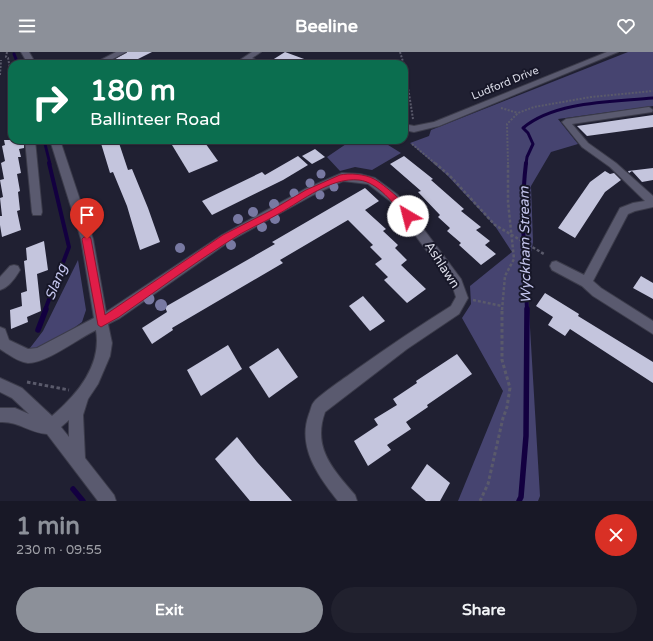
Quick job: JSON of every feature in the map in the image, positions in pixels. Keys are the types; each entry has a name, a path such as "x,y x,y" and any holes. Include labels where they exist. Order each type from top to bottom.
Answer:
{"street":[{"path":"105,60 122,52"},
{"path":"247,59 258,52"},
{"name":"Ludford Drive","path":"408,128 414,129 436,124 614,52"},
{"path":"649,110 566,122 585,145 613,165 653,202"},
{"path":"30,144 37,212"},
{"path":"0,415 11,414 25,418 35,424 50,426 61,418 82,394 95,375 104,352 105,343 87,239 56,144"},
{"name":"Ashlawn","path":"0,333 4,344 21,354 28,356 38,354 115,314 226,238 309,192 342,177 371,180 394,198 456,283 462,298 455,310 402,344 319,407 313,419 311,431 313,449 323,469 349,501"},
{"path":"586,282 624,212 633,207 653,202"},
{"path":"556,266 586,282 597,292 653,328"},
{"path":"0,285 14,270"},
{"path":"0,385 17,393 28,402 50,426 108,501"},
{"path":"77,460 76,415 82,394"}],"path":[{"path":"7,52 6,57 8,60"},
{"path":"0,75 1,59 6,57"},
{"path":"408,87 414,124"},
{"path":"480,501 488,484 499,443 510,388 502,360 502,306 505,276 514,259 506,171 507,124 511,117 534,107 591,97 653,91"},
{"path":"495,106 518,113"},
{"path":"412,144 451,177 495,225 544,254"},
{"path":"462,298 502,306"}],"shaded area":[{"path":"628,52 653,52 653,106 558,119 578,144 551,152 531,186 533,242 527,277 540,496 538,501 458,501 503,391 462,318 471,304 470,286 512,252 495,226 447,175 410,143 429,136 431,130"},
{"path":"346,144 386,144 401,153 372,170 355,167 340,171 327,157"},
{"path":"78,260 86,310 82,322 67,333 38,348 30,348 43,331"}],"building":[{"path":"127,52 152,52 136,60 114,60"},
{"path":"285,52 307,60 272,60"},
{"path":"653,115 653,127 587,136 577,126"},
{"path":"4,140 8,140 8,144 24,144 24,148 19,149 21,157 18,157 21,173 17,174 20,191 18,192 20,210 17,211 21,230 2,237 0,225 0,216 2,216 0,198 3,197 0,180 4,179 1,163 5,161 2,146 5,145"},
{"path":"101,144 119,144 128,170 132,169 160,242 140,250 127,206 113,172 110,173"},
{"path":"171,144 206,144 218,161 189,173"},
{"path":"315,149 325,157 312,164 302,156"},
{"path":"298,156 308,165 283,180 212,215 202,201 262,172 265,175"},
{"path":"404,156 433,179 431,180 464,209 461,211 481,227 476,230 490,241 485,245 496,254 481,265 459,245 461,243 447,231 450,228 438,217 440,215 418,192 421,191 390,164"},
{"path":"653,168 653,180 642,182 632,171 629,173 628,171"},
{"path":"605,171 610,174 614,173 621,180 605,192 575,238 558,228 590,182"},
{"path":"365,188 379,201 365,210 386,229 383,231 398,245 395,248 407,260 401,265 426,289 407,303 384,280 388,277 375,264 382,259 370,247 373,245 348,220 280,260 283,263 172,328 173,330 152,344 142,328 167,312 165,307 275,244 272,242"},
{"path":"44,241 48,270 37,274 41,311 27,317 28,322 11,329 10,310 22,306 21,293 27,291 24,261 27,260 26,248"},
{"path":"641,276 653,283 653,299 633,288"},
{"path":"545,293 579,314 578,316 653,362 653,383 570,329 565,336 548,325 553,317 536,306"},
{"path":"363,296 385,321 370,331 349,306"},
{"path":"228,345 242,369 201,396 187,370"},
{"path":"278,348 298,377 269,398 249,367"},
{"path":"457,354 472,374 427,405 428,407 406,422 411,429 387,445 391,450 368,466 354,441 378,425 374,419 397,405 393,399 417,383 416,381"},
{"path":"237,437 292,501 250,501 215,459"},
{"path":"427,464 450,483 440,501 426,501 411,488"}],"waterway":[{"name":"Slang","path":"14,54 16,60"},
{"name":"Wyckham Stream","path":"526,164 527,157 533,144 528,133 523,128 536,119 551,112 585,104 653,98"},
{"name":"Slang","path":"45,144 50,164"},
{"name":"Slang","path":"45,310 69,247 49,163"},
{"name":"Wyckham Stream","path":"526,163 523,218 527,310"},
{"name":"Slang","path":"38,330 46,309"},
{"name":"Wyckham Stream","path":"519,501 521,497 526,436 527,310"},
{"name":"Slang","path":"73,489 83,501"}],"route":[{"path":"87,239 101,322 150,291 226,238 309,192 342,177 371,180 394,198 408,216"}]}
